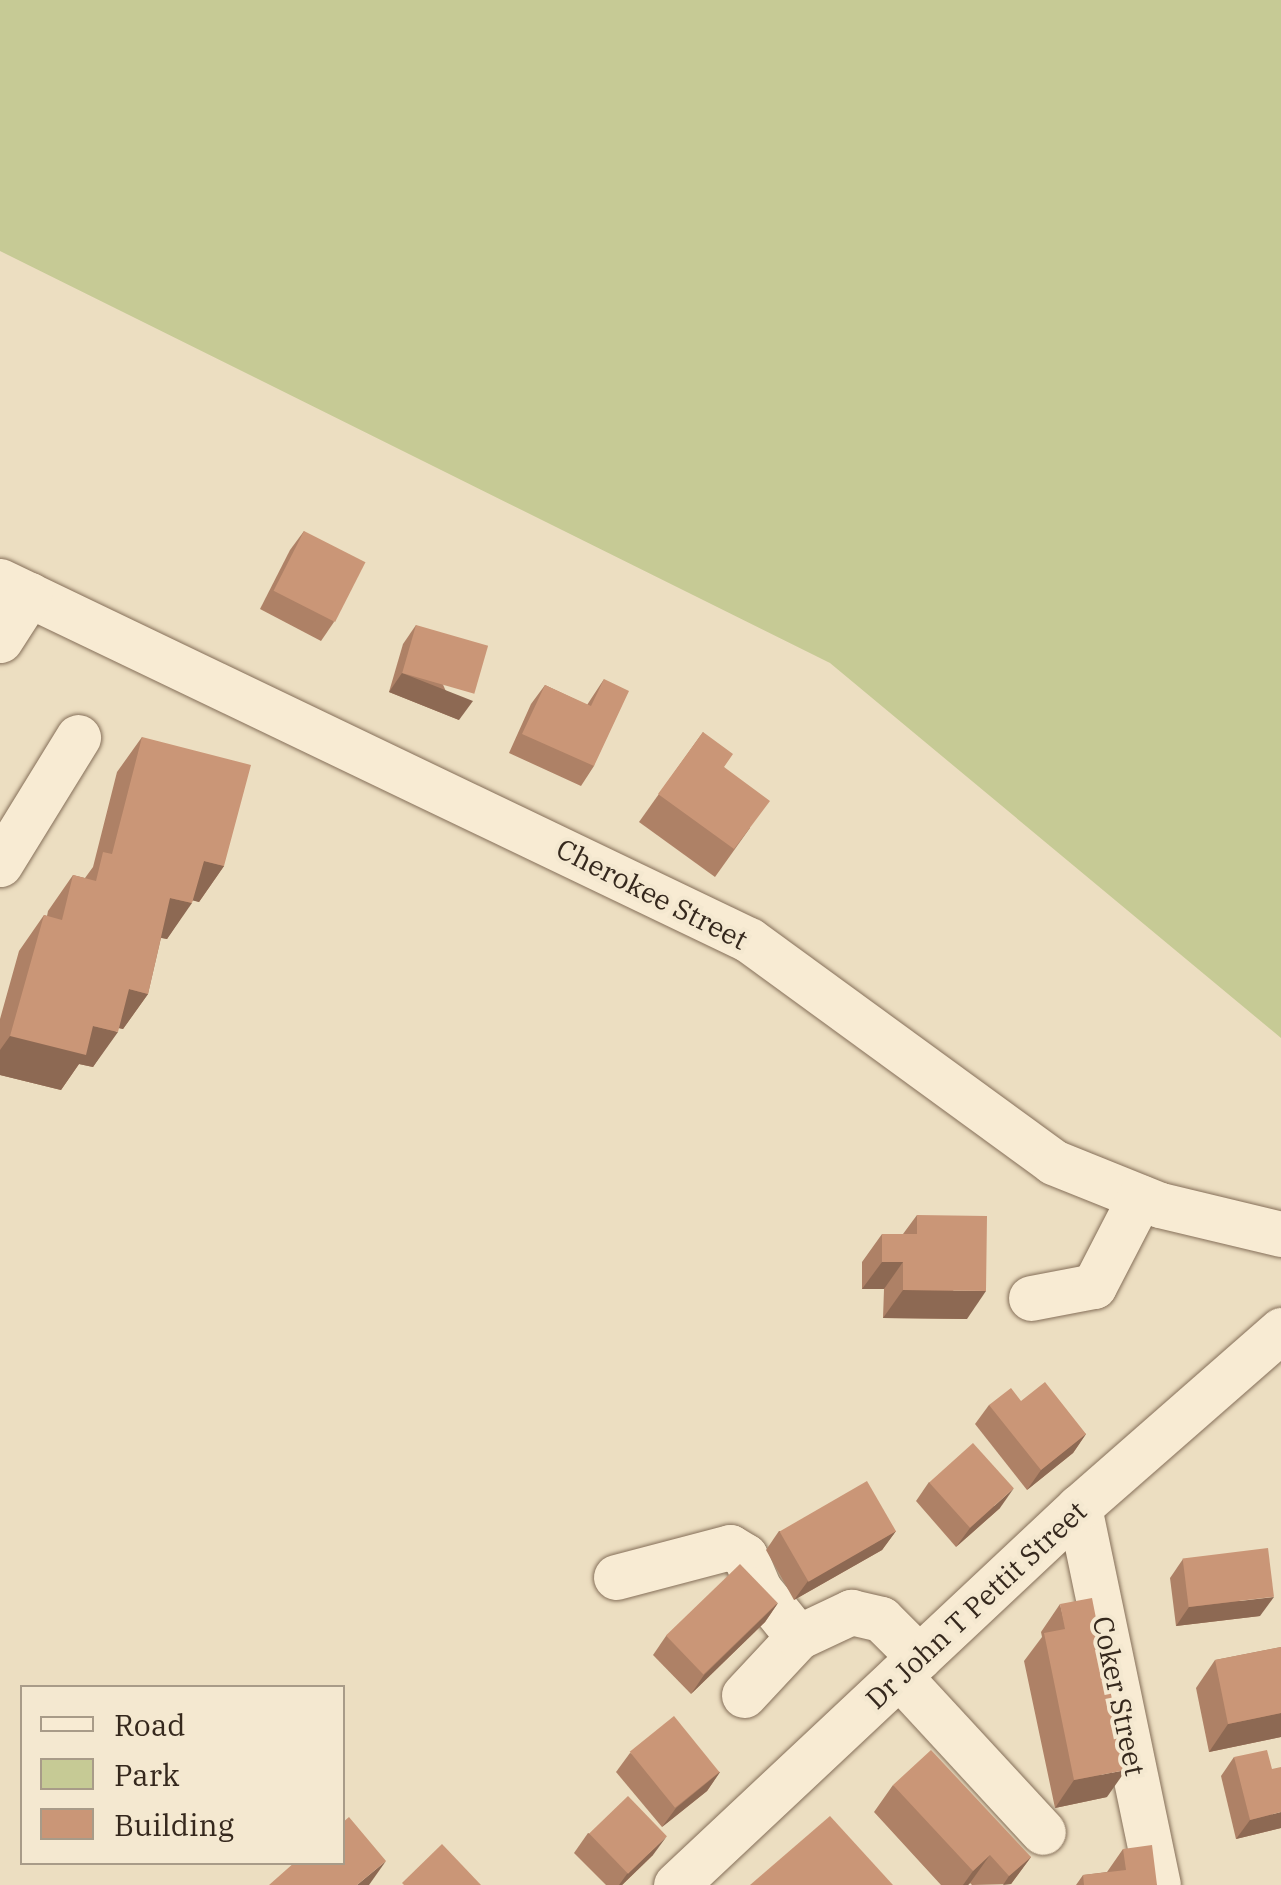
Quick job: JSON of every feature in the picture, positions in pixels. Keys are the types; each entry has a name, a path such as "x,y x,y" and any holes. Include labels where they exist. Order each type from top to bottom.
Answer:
{"street":[{"path":"0,640 14,588"},
{"name":"Cherokee Street","path":"14,588 749,940 1053,1162 1140,1197 1281,1234"},
{"path":"0,864 78,738"},
{"path":"1032,1298 1094,1286 1140,1197"},
{"name":"Dr John T Pettit Street","path":"676,1885 1080,1507 1281,1330"},
{"name":"Coker Street","path":"1080,1507 1158,1885"},
{"path":"616,1576 730,1547 745,1556 760,1589 798,1637"},
{"path":"744,1695 798,1637 851,1612 881,1620 909,1666 1043,1832"}],"green space":[{"path":"0,0 1281,0 1281,1038 830,663 0,251"}],"building":[{"path":"304,531 365,562 335,622 274,591"},
{"path":"416,625 488,646 474,694 402,673"},
{"path":"604,679 629,691 594,766 522,734 545,685 591,706"},
{"path":"703,732 733,754 724,767 770,801 734,849 658,794"},
{"path":"142,737 251,765 224,866 204,861 192,903 170,898 148,994 129,989 118,1032 93,1026 86,1055 10,1036 44,915 62,920 73,875 96,881 103,852 112,854"},
{"path":"917,1215 987,1216 986,1291 903,1290 903,1262 882,1262 882,1234 917,1234"},
{"path":"1045,1382 1086,1434 1041,1470 989,1405 1011,1388 1021,1401"},
{"path":"973,1443 1014,1488 970,1528 929,1482"},
{"path":"867,1481 896,1531 809,1582 780,1532"},
{"path":"1268,1548 1274,1597 1189,1607 1183,1558"},
{"path":"740,1564 778,1603 703,1674 666,1636"},
{"path":"1092,1598 1126,1770 1074,1780 1044,1633 1065,1629 1060,1604"},
{"path":"1281,1647 1281,1713 1228,1724 1215,1660"},
{"path":"674,1716 719,1772 675,1808 630,1752"},
{"path":"931,1750 1031,1857 1009,1876 990,1855 973,1871 893,1785"},
{"path":"1267,1750 1272,1769 1281,1767 1281,1812 1250,1820 1234,1757"},
{"path":"628,1796 667,1836 628,1874 589,1834"},
{"path":"830,1816 893,1885 750,1885"},
{"path":"349,1817 386,1861 357,1885 269,1885 292,1865 345,1865 345,1820"},
{"path":"442,1844 481,1885 402,1883"},
{"path":"1152,1845 1157,1885 1084,1885 1083,1875 1126,1870 1123,1849"}]}
